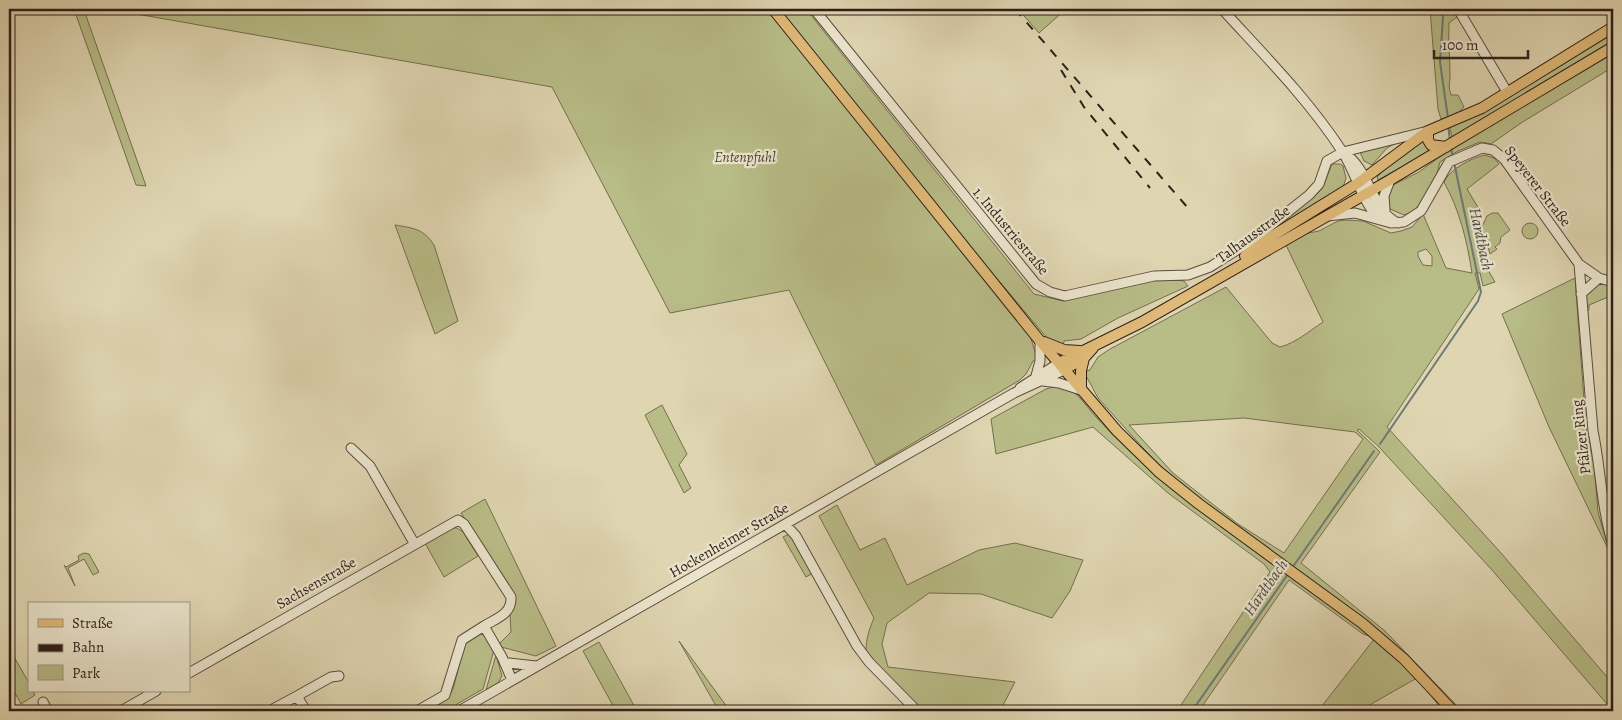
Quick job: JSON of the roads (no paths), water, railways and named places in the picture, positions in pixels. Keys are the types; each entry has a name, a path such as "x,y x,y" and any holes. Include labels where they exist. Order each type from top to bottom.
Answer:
{"main road":[{"path":"773,9 1040,341 1112,426 1160,472 1200,504 1294,572 1384,641 1454,711"},
{"name":"Talhausstraße","path":"1221,276 1269,238 1345,192 1428,131 1478,110 1613,27"},
{"name":"Talhausstraße","path":"1221,276 1390,180 1613,47"},
{"path":"1428,131 1428,140 1431,145 1439,148 1446,147"},
{"name":"Hockenheimer Straße","path":"1062,366 1083,355 1096,345 1221,276"},
{"path":"1040,341 1083,355 1080,371 1082,390"}],"street":[{"name":"1. Industriestraße","path":"814,9 1036,284 1050,292 1065,296 1154,276 1188,275 1210,267 1251,241 1309,195 1319,184 1327,161 1343,152"},
{"path":"1222,9 1304,99 1362,180"},
{"path":"1458,9 1507,92"},
{"path":"1343,152 1428,131"},
{"name":"Speyerer Straße","path":"1324,216 1355,213 1382,216 1399,223 1418,214 1449,162 1480,148 1489,149 1499,154 1580,264 1599,278 1613,282"},
{"path":"1343,152 1355,160 1362,180"},
{"path":"1345,192 1349,164"},
{"name":"Speyerer Straße","path":"1362,180 1382,216"},
{"path":"1382,216 1384,196 1390,180"},
{"name":"Pfälzer Ring","path":"1580,264 1581,294 1602,502 1613,545"},
{"path":"1581,294 1584,289 1599,278"},
{"path":"1040,341 1040,379 1059,382 1082,390"},
{"name":"Hockenheimer Straße","path":"459,711 1062,366"},
{"path":"351,448 370,466 414,543"},
{"name":"Sachsenstraße","path":"190,672 414,543 458,520 464,524 511,596 512,605 508,611 484,626"},
{"path":"786,525 796,536 857,646 869,662 917,711"},
{"path":"417,711 445,695 462,640 484,626 506,660 514,679"},
{"path":"506,660 536,666"},
{"path":"269,711 331,676 340,676"},
{"path":"121,711 154,692"},
{"path":"297,696 306,711"},
{"path":"44,702 48,711"}],"waterway":[{"name":"Hardtbach","path":"1441,9 1443,17 1440,62 1448,118"},
{"name":"Hardtbach","path":"1448,125 1450,140"},
{"name":"Hardtbach","path":"1451,147 1453,158"},
{"name":"Hardtbach","path":"1380,444 1478,301 1481,292 1454,162"},
{"name":"Hardtbach","path":"1292,568 1374,451"},
{"name":"Hardtbach","path":"1192,711 1288,574"}],"railway":[{"path":"1015,9 1188,208"},
{"path":"1061,70 1084,107 1150,188"}],"park label":[{"name":"Entenpfuhl","path":"745,157"}]}
